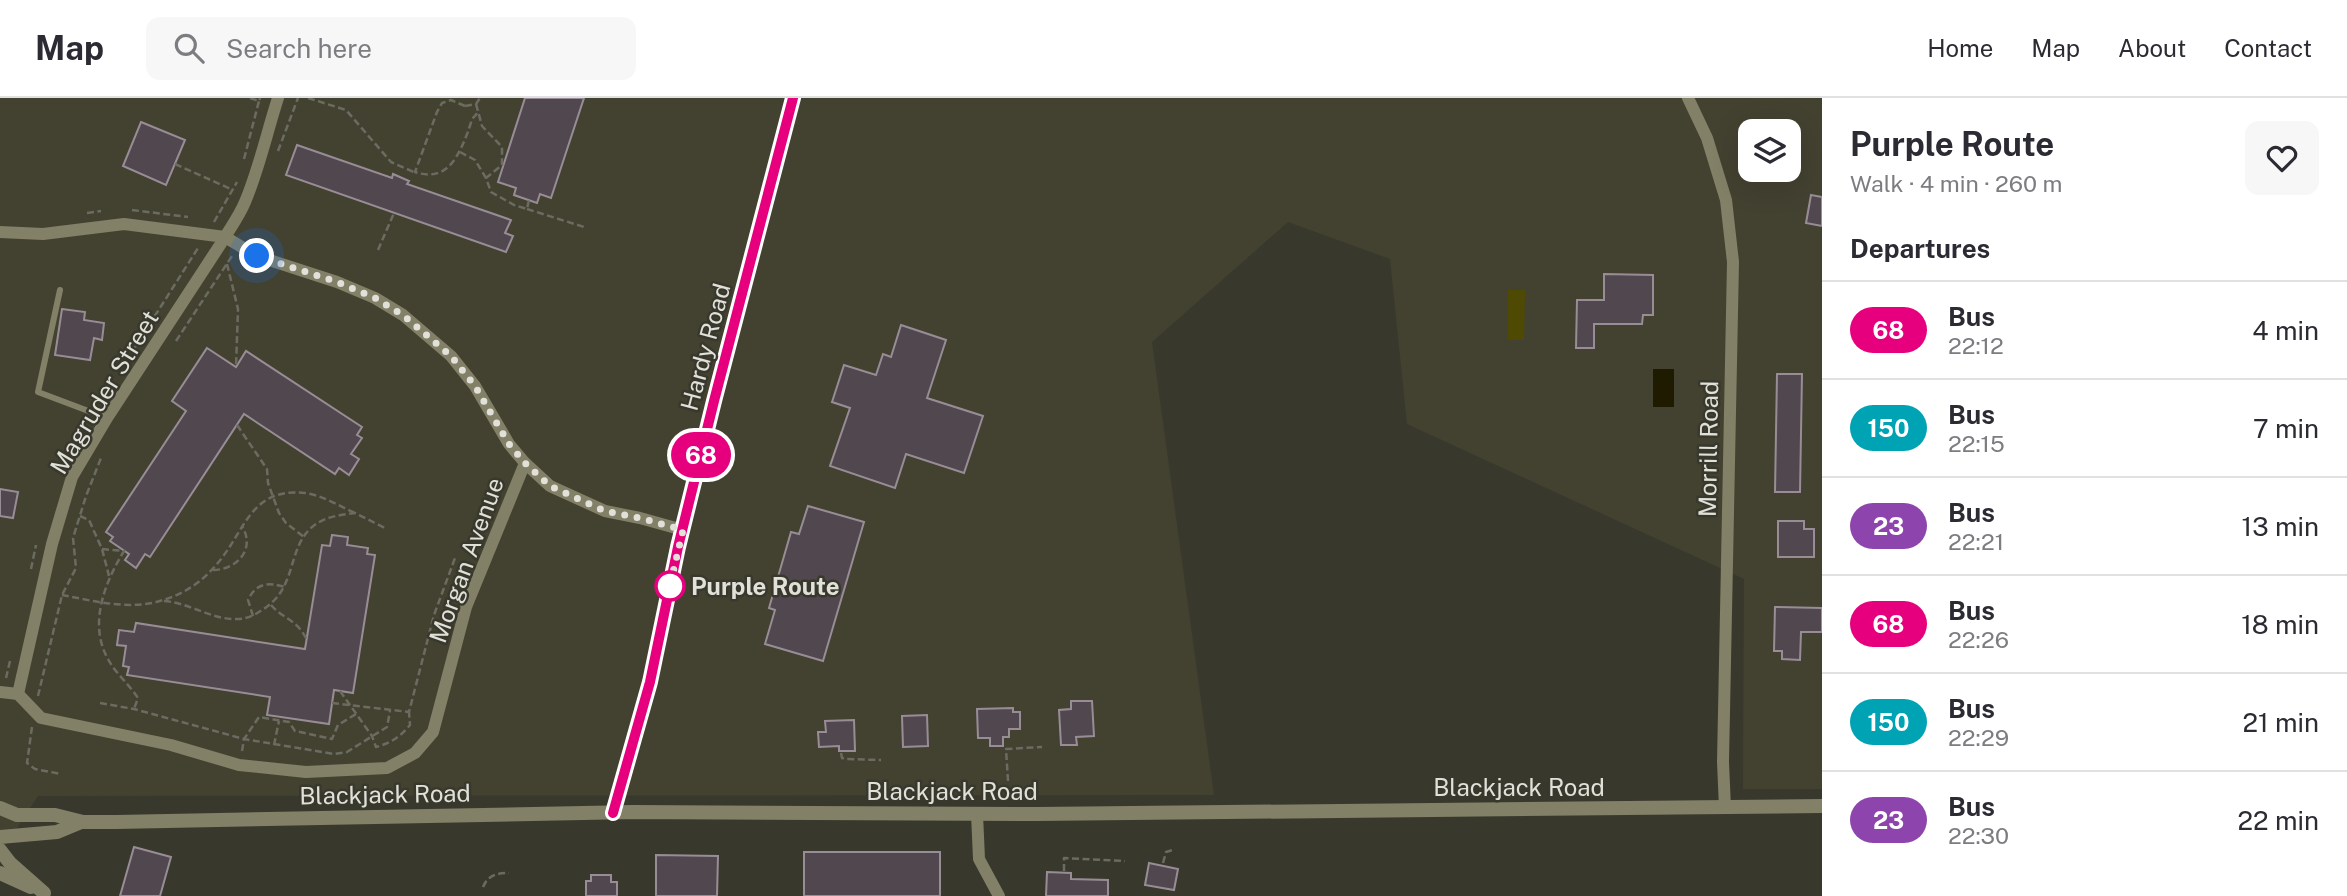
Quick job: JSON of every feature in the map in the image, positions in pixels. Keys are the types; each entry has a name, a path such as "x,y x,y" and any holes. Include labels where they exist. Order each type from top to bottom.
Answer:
{"street":[{"name":"Magruder Street","path":"18,694 52,544 72,477 244,204 278,98"},
{"name":"Hardy Road","path":"613,813 650,682 714,401 793,98"},
{"name":"Morrill Road","path":"1688,98 1707,138 1726,200 1733,262 1723,748 1725,808"},
{"path":"0,232 43,234 124,224 225,237"},
{"name":"Morgan Avenue","path":"38,714 171,745 239,765 306,772 387,768 415,753 433,732 466,607 525,463 509,444 475,386 451,356 403,315 375,298 337,282 257,256 225,237"},
{"path":"525,463 550,486 605,511 683,530"},
{"path":"0,692 18,694 38,714"},
{"name":"Blackjack Road","path":"0,808 17,815 55,815 83,822 613,813 977,814 1822,806"},
{"path":"977,814 978,859 999,896"},
{"name":"Blackjack Road","path":"0,836 57,832 83,822"},
{"path":"0,850 9,863 47,894"},
{"path":"0,873 47,894"}],"lane":[{"path":"60,290 38,391 107,418"}],"path":[{"path":"243,163 260,100 250,98"},
{"path":"276,156 298,98"},
{"path":"308,98 346,110 391,162 419,174 442,172 451,166 460,152 472,119 478,115 479,110"},
{"path":"419,174 415,172 442,103 451,99 465,106 476,104 480,98"},
{"path":"476,104 482,125 502,147 502,165 486,178"},
{"path":"460,152 475,160 491,191 514,205 584,227"},
{"path":"175,164 233,190"},
{"path":"166,298 240,175"},
{"path":"527,209 529,200"},
{"path":"378,250 394,213"},
{"path":"170,349 239,245"},
{"path":"227,264 238,309 236,367"},
{"path":"237,425 267,469 268,483 279,513 286,523 303,537"},
{"path":"61,774 35,769 27,762 62,595 76,568 74,538 101,457"},
{"path":"161,601 202,580 229,548 248,514 274,496 308,493 385,528"},
{"path":"62,595 134,604 161,601 191,605 220,617 238,620 253,617 271,605 285,587 303,537 322,520 355,513"},
{"path":"80,516 89,520 102,549 109,576"},
{"path":"212,570 229,568 245,553 246,532 242,526"},
{"path":"102,549 124,551 109,576 99,620 99,636 109,662 138,698 134,709"},
{"path":"340,691 372,736 376,747 390,743 410,725 409,712 433,615 455,558"},
{"path":"253,617 248,600 258,586 268,583 285,587"},
{"path":"271,605 278,613 295,623 307,640"},
{"path":"332,703 409,712"},
{"path":"100,704 134,709 244,739 334,754 347,752 387,727 390,711"},
{"path":"241,757 244,739 259,717 289,722 295,731 332,739 338,725 356,714"},
{"path":"274,745 279,720"},
{"path":"1008,780 1006,749 1042,747"},
{"path":"841,753 846,760 881,760"},
{"path":"1163,863 1166,852 1173,850"},
{"path":"1064,871 1064,858 1125,861"},
{"path":"483,887 486,879 493,874 509,873"}],"shaded area":[{"path":"0,98 1822,98 1822,789 1743,789 1744,579 1407,424 1390,259 1288,222 1152,342 1214,795 38,796 0,854"},
{"path":"1508,290 1525,290 1524,340 1508,340"},
{"path":"1653,369 1674,369 1674,407 1653,407"}],"building":[{"path":"525,98 584,98 551,198 540,194 537,203 514,195 516,188 498,182"},
{"path":"141,122 185,140 166,185 123,166"},
{"path":"297,145 392,178 393,174 409,181 407,184 511,220 505,233 513,236 506,252 286,175"},
{"path":"1811,195 1822,197 1822,226 1806,223"},
{"path":"1604,274 1653,275 1653,315 1643,315 1642,324 1594,324 1594,348 1576,348 1577,300 1604,300"},
{"path":"62,309 85,312 84,320 104,323 102,340 94,338 90,360 55,355"},
{"path":"901,325 946,340 927,398 983,416 964,473 906,454 895,488 830,466 850,408 832,402 844,365 876,375 883,354 891,357"},
{"path":"207,348 236,367 246,351 362,427 357,435 362,438 351,454 359,459 349,475 339,468 335,474 244,414 150,557 145,554 136,568 125,560 129,554 110,541 113,537 106,532 186,411 172,401"},
{"path":"1777,374 1802,374 1800,492 1775,492"},
{"path":"0,489 18,492 13,518 0,516"},
{"path":"808,506 864,522 823,661 765,644 775,610 769,608 791,532 799,534"},
{"path":"1778,521 1804,521 1804,529 1814,529 1814,557 1778,557"},
{"path":"332,535 348,537 347,545 368,548 367,554 375,555 353,693 334,690 329,724 267,715 270,697 127,675 129,667 123,666 126,646 117,645 119,630 134,632 136,623 305,649 322,545 330,546"},
{"path":"1775,607 1822,608 1822,632 1801,632 1800,660 1782,659 1782,651 1774,651"},
{"path":"1071,701 1092,701 1094,736 1076,737 1077,745 1061,745 1059,710 1071,709"},
{"path":"1013,708 1013,712 1020,712 1020,729 1009,729 1009,737 1003,737 1003,746 990,746 990,738 978,738 977,709"},
{"path":"927,715 928,746 903,747 902,716"},
{"path":"854,720 855,751 839,751 839,746 819,747 818,732 826,732 825,721"},
{"path":"134,847 171,857 160,896 120,896"},
{"path":"804,852 940,852 940,896 804,896"},
{"path":"656,855 718,856 717,896 656,896"},
{"path":"1149,863 1178,869 1174,890 1145,885"},
{"path":"1047,872 1071,873 1071,879 1108,880 1108,896 1046,896"},
{"path":"591,875 611,875 611,882 617,882 617,896 586,896 586,881 591,881"}],"bus line":[{"name":"68","path":"613,813 650,682 678,547 793,98"}],"place":[{"name":"Purple Route","path":"670,586"}],"route":[{"path":"257,256 337,282 375,298 403,315 451,356 475,386 509,444 550,486 605,511 683,530 667,598 670,586"}]}
